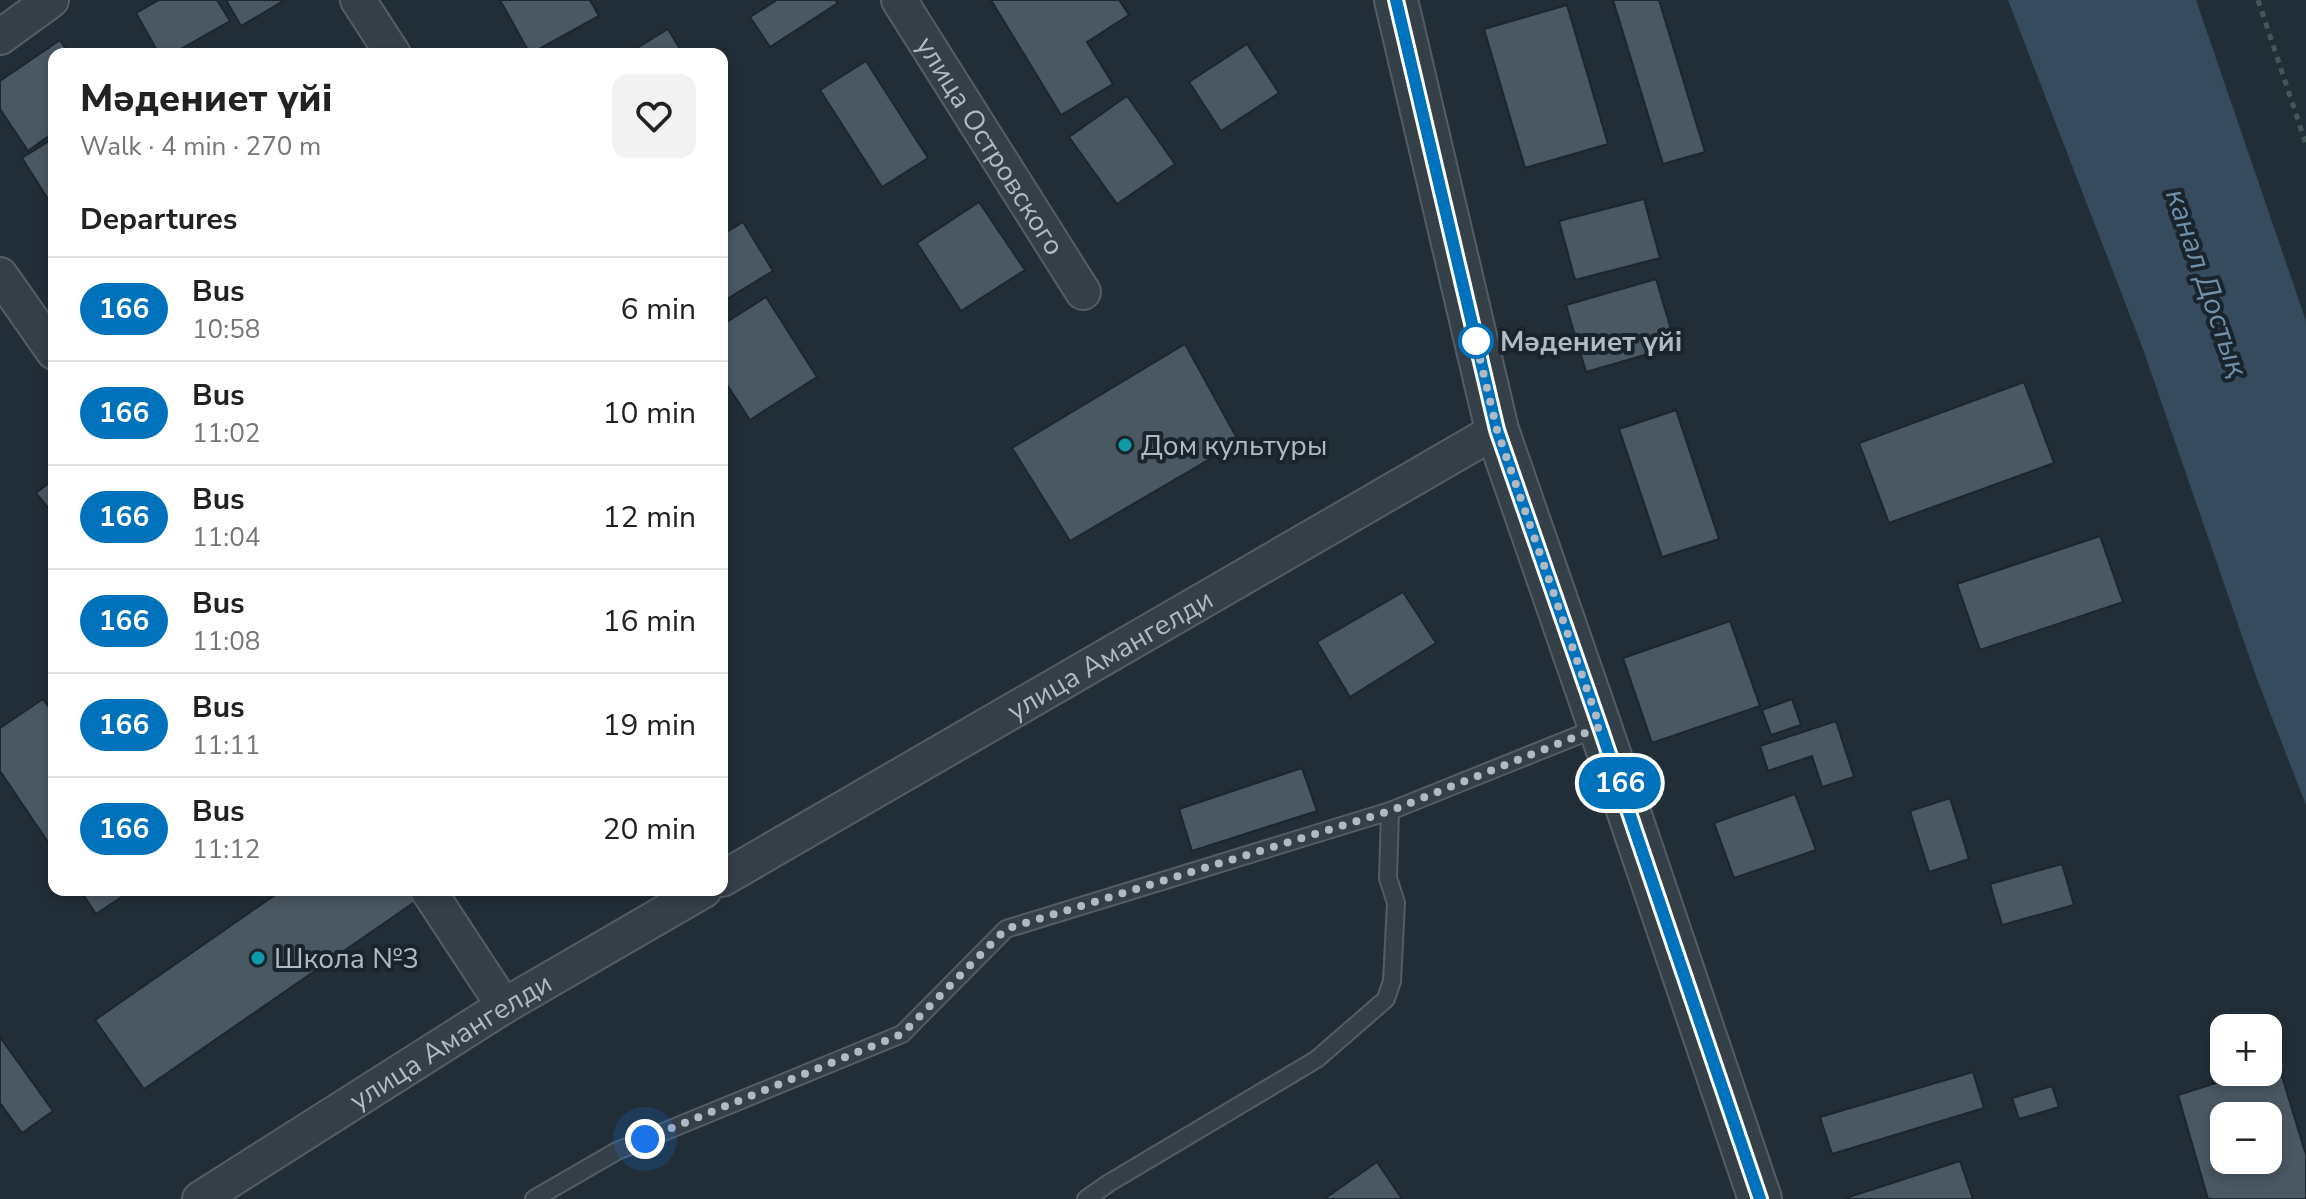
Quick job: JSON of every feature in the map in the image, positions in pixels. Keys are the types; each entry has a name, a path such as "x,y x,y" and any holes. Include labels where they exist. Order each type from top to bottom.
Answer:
{"street":[{"path":"0,37 51,0"},
{"path":"358,0 389,48"},
{"name":"улица Островского","path":"899,0 1083,292"},
{"path":"1396,0 1497,430 1760,1199"},
{"path":"0,275 48,343"},
{"name":"улица Амангелди","path":"728,876 1497,430"},
{"path":"432,896 504,1006"},
{"name":"улица Амангелди","path":"200,1199 504,1006 694,896"}],"lane":[{"path":"534,1199 617,1151 902,1034 1006,929 1390,811 1600,727"},
{"path":"1086,1199 1317,1059 1386,999 1392,981 1396,903 1388,878 1390,811"}],"path":[{"path":"2258,0 2306,144"}],"water":[{"name":"канал Достық","path":"2008,0 2196,0 2306,321 2306,805 2257,679 2143,349"}],"building":[{"path":"159,0 217,0 230,21 183,48 156,48 136,13"},
{"path":"226,0 285,0 241,26"},
{"path":"500,0 590,0 599,16 541,48 527,48"},
{"path":"777,0 835,0 838,3 770,47 750,17"},
{"path":"991,0 1119,0 1129,15 1087,42 1113,84 1061,115"},
{"path":"1613,0 1659,0 1705,152 1663,164"},
{"path":"1567,5 1608,144 1525,168 1484,29"},
{"path":"668,29 679,48 637,48"},
{"path":"60,40 65,48 48,48"},
{"path":"1247,44 1279,93 1221,131 1189,82"},
{"path":"48,48 48,136 28,151 0,109 0,81"},
{"path":"866,61 928,158 882,187 820,90"},
{"path":"1127,96 1175,164 1117,204 1069,137"},
{"path":"48,142 48,199 22,158"},
{"path":"1644,199 1660,258 1575,280 1559,221"},
{"path":"979,202 1025,270 961,311 917,243"},
{"path":"743,222 773,271 728,298 728,231"},
{"path":"1656,279 1676,346 1586,372 1566,305"},
{"path":"766,297 817,377 750,420 728,386 728,321"},
{"name":"Дом культуры","path":"1185,344 1239,442 1070,541 1012,448"},
{"path":"2024,382 2054,463 1889,523 1859,443"},
{"path":"1676,410 1719,539 1662,557 1619,429"},
{"path":"48,484 48,508 36,493"},
{"path":"2100,536 2123,602 1980,650 1957,584"},
{"path":"1403,592 1436,643 1350,697 1317,642"},
{"path":"1730,621 1760,706 1652,743 1623,658"},
{"path":"43,699 48,706 48,842 0,771 0,728"},
{"path":"1792,699 1801,725 1771,735 1762,710"},
{"path":"1836,721 1854,777 1822,787 1812,756 1768,771 1760,746"},
{"path":"1302,768 1317,811 1192,851 1179,809"},
{"path":"1795,794 1816,850 1734,878 1714,823"},
{"path":"1950,798 1969,859 1929,872 1910,811"},
{"path":"2062,864 2074,905 2002,925 1990,884"},
{"path":"84,896 123,896 96,914"},
{"name":"Школа №3","path":"273,896 422,897 144,1089 95,1020"},
{"path":"0,1037 53,1111 22,1133 0,1103"},
{"path":"1973,1072 1984,1108 1832,1154 1820,1117"},
{"path":"2282,1076 2306,1155 2306,1199 2208,1199 2178,1095 2210,1085 2282,1086"},
{"path":"2052,1086 2059,1107 2019,1119 2012,1098"},
{"path":"1960,1161 1973,1199 1843,1199"},
{"path":"1377,1162 1402,1199 1324,1199"}],"bus line":[{"name":"166","path":"1396,0 1497,430 1760,1199"}],"place":[{"name":"Мәдениет үйі","path":"1476,341"},
{"name":"Дом культуры","path":"1125,445"},
{"name":"Школа №3","path":"258,958"}],"route":[{"path":"645,1139 902,1034 1006,929 1390,811 1600,727 1497,430 1475,338 1476,341"}]}
